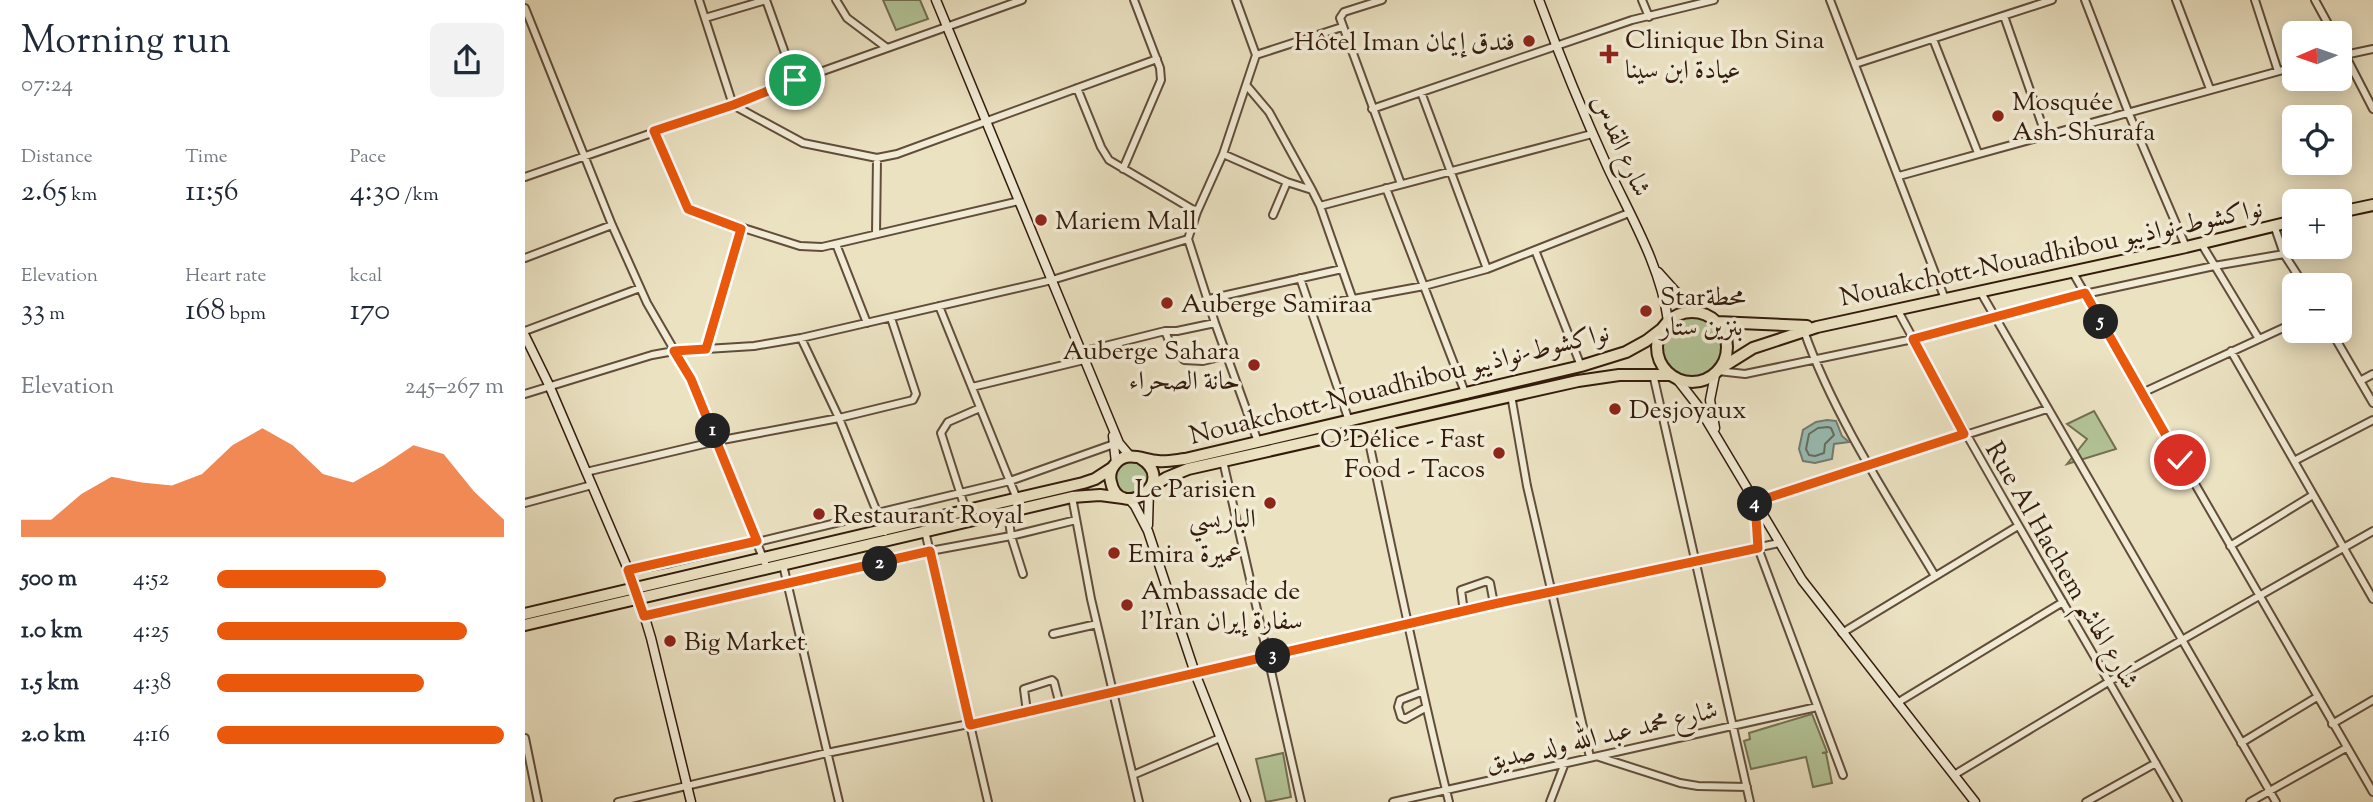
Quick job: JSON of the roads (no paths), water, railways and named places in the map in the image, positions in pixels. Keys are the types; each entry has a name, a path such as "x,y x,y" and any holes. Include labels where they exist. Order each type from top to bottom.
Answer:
{"highway":[{"path":"2352,209 2373,205"},
{"name":"Nouakchott-Nouadhibou نواكشوط-نواذيبو","path":"1718,371 1753,348 1817,327 2186,247 2282,223"},
{"path":"1700,313 1717,321 1726,335 1727,344 1727,352 1718,371 1699,382 1687,382 1674,377 1661,363 1657,353 1657,343 1665,325 1680,314 1700,313"},
{"name":"Nouakchott-Nouadhibou نواكشوط-نواذيبو","path":"1717,321 1817,327"},
{"name":"Nouakchott-Nouadhibou نواكشوط-نواذيبو","path":"1135,457 1173,460 1581,366 1626,352 1646,341 1665,325"},
{"name":"Nouakchott-Nouadhibou نواكشوط-نواذيبو","path":"1150,488 1188,469 1511,395 1619,374 1674,377"},
{"path":"525,614 637,592 886,534 925,531 1072,497 1100,495 1127,499 1142,496 1150,488 1151,470 1135,457 1114,465 1106,473 1083,483 966,510 886,534 783,565 766,563"},
{"path":"1114,465 1110,474 1112,486 1120,496 1127,499"},
{"path":"525,625 637,592"}],"street":[{"path":"698,0 733,105 798,142 877,158 897,154 1157,59"},
{"path":"705,18 766,0 795,80"},
{"path":"835,0 846,18 887,48"},
{"path":"936,0 1119,443 1135,457"},
{"path":"525,177 1022,0"},
{"path":"1123,169 1162,74 1134,0"},
{"path":"1236,0 1256,55 1223,154 1188,239 1258,442"},
{"path":"1382,0 1341,14 1340,18 1401,184"},
{"name":"شارع القدس","path":"1539,0 1592,134 1654,267"},
{"path":"1642,0 1649,17"},
{"path":"1372,109 1632,20 1714,0"},
{"path":"1830,0 1945,299"},
{"path":"1856,64 2052,0"},
{"path":"2085,0 2129,114 2186,247"},
{"path":"2176,0 2210,89"},
{"path":"2255,0 2278,71"},
{"path":"2315,0 2326,21"},
{"path":"525,8 612,225 661,330 691,379 766,563"},
{"path":"2004,16 2046,136"},
{"path":"1256,55 1342,27"},
{"path":"1933,39 1977,153"},
{"path":"2352,53 2373,48"},
{"path":"1899,176 2282,70"},
{"path":"2352,73 2373,109"},
{"path":"1247,86 1269,112 1320,206 1353,300"},
{"path":"1077,89 1109,160 1197,212"},
{"path":"1422,92 1487,268"},
{"path":"654,131 688,209 741,229 800,246 822,247 837,244 1019,201"},
{"path":"1320,206 1592,134"},
{"path":"1223,154 1312,190"},
{"path":"876,234 877,158"},
{"path":"1273,215 1287,182"},
{"path":"1386,188 1466,394"},
{"path":"1310,307 1424,286 1487,268 1629,214"},
{"path":"525,258 612,225"},
{"path":"2274,225 2282,248"},
{"path":"706,349 741,229"},
{"path":"525,394 652,355 754,346 801,338 1052,280 1188,239"},
{"path":"2201,243 2259,339"},
{"path":"837,244 867,323"},
{"path":"1535,250 1581,366"},
{"path":"1721,444 1711,417 1710,400 1718,371 1745,374 1814,360 1913,339 2085,293 2282,254"},
{"path":"1654,267 1675,291 1700,313"},
{"path":"1654,267 1663,293 1665,325"},
{"path":"1209,299 1342,269"},
{"path":"2072,271 2373,792"},
{"path":"1300,278 1349,421"},
{"path":"525,331 640,288"},
{"path":"1980,291 2276,802"},
{"path":"939,306 1017,499"},
{"name":"Rue Al Hachem شارع الهاشم","path":"1897,309 1964,434 2178,802"},
{"path":"586,472 717,441 839,418 915,398 891,317"},
{"path":"972,387 1165,331 1215,323"},
{"path":"2142,393 2282,328"},
{"path":"1165,331 1169,341 1184,360 1203,361 1228,355"},
{"path":"1804,331 1814,360 1869,465 1935,576"},
{"path":"525,336 549,385 637,592 691,802"},
{"path":"801,338 839,418 886,534"},
{"path":"2338,343 2373,403"},
{"path":"2231,351 2373,599"},
{"path":"1653,374 1750,802"},
{"path":"2360,381 2373,374"},
{"path":"1674,377 1698,406 1802,580 1975,802"},
{"path":"1511,395 1527,486 1551,593 1593,757 1680,783 1747,787"},
{"path":"966,510 941,428 948,422 980,408"},
{"path":"1755,502 2047,409"},
{"path":"2294,461 2373,420"},
{"path":"1112,426 1114,465"},
{"path":"1366,428 1421,692 1448,802"},
{"path":"628,570 1010,481 1115,444"},
{"path":"1223,461 1301,802"},
{"path":"525,503 591,485"},
{"path":"1148,531 1150,488"},
{"path":"2230,546 2313,495"},
{"path":"1072,497 1097,624 1139,802"},
{"path":"1127,499 1135,506 1148,531 1195,673 1246,802"},
{"path":"1755,502 1758,548 1843,775"},
{"path":"1008,512 1011,536 1023,574"},
{"path":"644,616 1076,520"},
{"path":"1842,633 2018,526"},
{"path":"925,531 988,802"},
{"path":"1954,775 2110,681 2373,531"},
{"path":"618,802 1060,705 1409,626 1494,604 1779,543"},
{"path":"783,565 839,802"},
{"path":"1464,612 1461,590 1487,581 1490,583 1494,604"},
{"path":"1897,703 2063,602"},
{"path":"1053,634 1097,624"},
{"path":"1027,712 1024,689 1052,680 1060,705"},
{"path":"1421,692 1400,700 1398,707 1401,717 1405,719 1425,708"},
{"path":"2241,743 2317,697"},
{"path":"2332,724 2373,700"},
{"name":"شارع محمد عبد الله ولد صديق","path":"1393,802 1817,706"},
{"path":"525,738 538,802"},
{"path":"1132,775 1220,738"},
{"path":"2250,802 2346,748"},
{"path":"1551,802 1565,763"},
{"path":"2085,802 2156,763"}],"water":[{"path":"1836,421 1842,436 1849,442 1834,444 1832,459 1815,463 1803,461 1799,449 1803,430 1816,422"}],"place":[{"name":"Hôtel Iman فندق إيمان","path":"1529,41"},
{"name":"Clinique Ibn Sina عيادة ابن سينا","path":"1609,54"},
{"name":"Mosquée Ash-Shurafa","path":"1998,116"},
{"name":"Mariem Mall","path":"1041,220"},
{"name":"Auberge Samiraa","path":"1167,303"},
{"name":"Starمحطة بنزين ستار","path":"1646,311"},
{"name":"Auberge Sahara حانة الصحراء","path":"1254,365"},
{"name":"Desjoyaux","path":"1615,409"},
{"name":"O'Délice - Fast Food - Tacos","path":"1499,453"},
{"name":"Le Parisien الباريسي","path":"1270,503"},
{"name":"Restaurant Royal","path":"819,514"},
{"name":"Emira عميرة","path":"1114,553"},
{"name":"Ambassade de l'Iran سفارة إيران","path":"1127,605"},
{"name":"Big Market","path":"670,641"}]}
